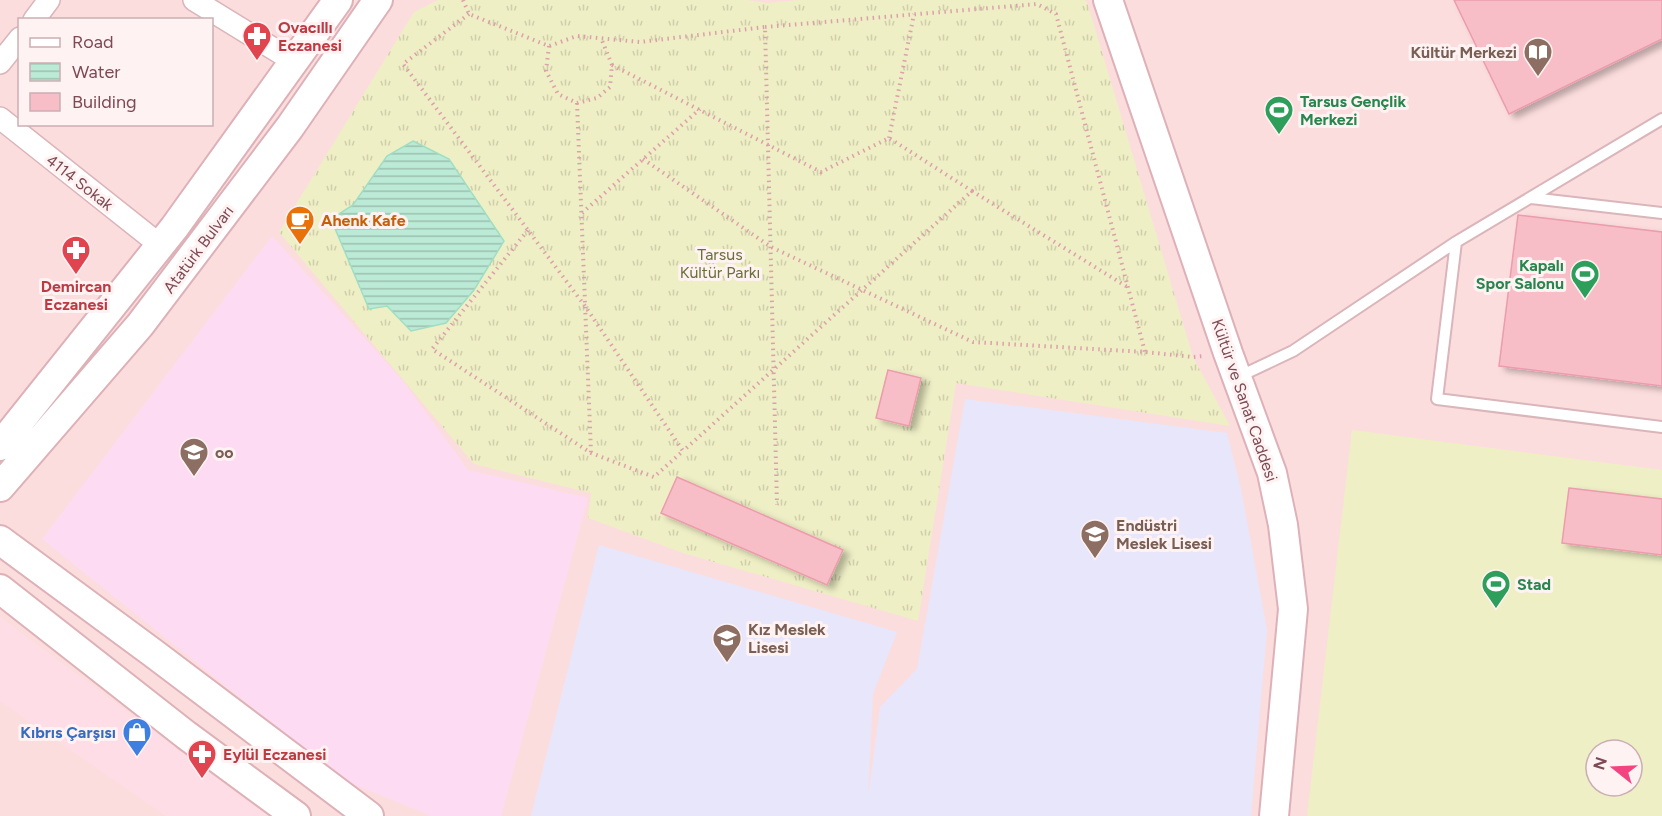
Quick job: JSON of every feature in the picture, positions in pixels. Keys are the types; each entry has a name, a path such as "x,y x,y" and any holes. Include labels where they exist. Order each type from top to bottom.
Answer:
{"main road":[{"name":"Atatürk Bulvarı","path":"0,446 160,245 338,0"},
{"name":"Atatürk Bulvarı","path":"1,486 140,325 290,128 378,0"},
{"name":"Kültür ve Sanat Caddesi","path":"1108,0 1272,473 1283,525 1293,609 1274,816"},
{"path":"0,540 153,652 369,816"},
{"path":"0,589 186,735 296,816"}],"street":[{"path":"36,18 49,0"},
{"path":"194,0 295,62"},
{"path":"0,63 18,40"},
{"name":"4114 Sokak","path":"0,118 160,245"}],"lane":[{"path":"1233,365 1293,351 1456,242 1662,119"},
{"path":"1531,198 1662,213"},
{"path":"1456,242 1437,399 1662,427"}],"path":[{"path":"463,0 469,14 549,46 578,36 640,42 765,27 1037,4 1056,14 1145,352"},
{"path":"469,14 403,64 585,306 683,451"},
{"path":"889,138 914,14"},
{"path":"765,27 777,506"},
{"path":"549,46 546,71 558,94 577,103 597,98 610,87 612,65 601,38"},
{"path":"612,65 821,172 889,138"},
{"path":"577,103 591,453"},
{"path":"581,213 700,109"},
{"path":"889,138 1129,288"},
{"path":"643,159 771,247 973,342 1145,352 1193,357 1233,365"},
{"path":"528,230 432,349 591,453 654,477 972,191"}],"shaded area":[{"path":"0,0 1662,0 1662,816 0,816"},
{"path":"272,236 402,380 468,470 588,498 501,816 432,816 343,780 42,539"},
{"name":"Endüstri Meslek Lisesi","path":"965,399 1227,433 1241,489 1267,630 1251,816 531,816 599,545 897,632 873,694 868,797 880,707 917,669"},
{"name":"Kıbrıs Çarşısı","path":"0,617 268,816 166,816 0,701"}],"green space":[{"name":"Tarsus Kültür Parkı","path":"438,0 747,0 767,3 798,0 1084,0 1087,2 1193,357 1230,426 956,383 918,621 683,553 588,518 591,493 474,464 279,232 414,12"},
{"name":"Stad","path":"1352,430 1662,470 1662,816 1307,816"}],"water":[{"path":"413,141 449,159 504,241 474,290 446,323 411,331 387,306 369,309 331,219 353,205 387,156"}],"building":[{"name":"Kültür Merkezi","path":"1454,0 1662,0 1662,39 1509,114"},
{"name":"Kapalı Spor Salonu","path":"1518,215 1662,232 1662,386 1499,366"},
{"path":"888,370 921,378 909,426 876,418"},
{"path":"677,477 843,550 827,585 661,513"},
{"path":"1569,488 1662,499 1662,555 1562,543"}],"place":[{"name":"Ovacıllı Eczanesi","path":"257,62"},
{"name":"Kültür Merkezi","path":"1538,78"},
{"name":"Tarsus Gençlik Merkezi","path":"1279,136"},
{"name":"Ahenk Kafe","path":"300,246"},
{"name":"Demircan Eczanesi","path":"76,276"},
{"name":"Kapalı Spor Salonu","path":"1585,300"},
{"name":"oo","path":"194,478"},
{"name":"Endüstri Meslek Lisesi","path":"1095,560"},
{"name":"Stad","path":"1496,610"},
{"name":"Kız Meslek Lisesi","path":"727,664"},
{"name":"Kıbrıs Çarşısı","path":"137,758"},
{"name":"Eylül Eczanesi","path":"202,780"}]}
